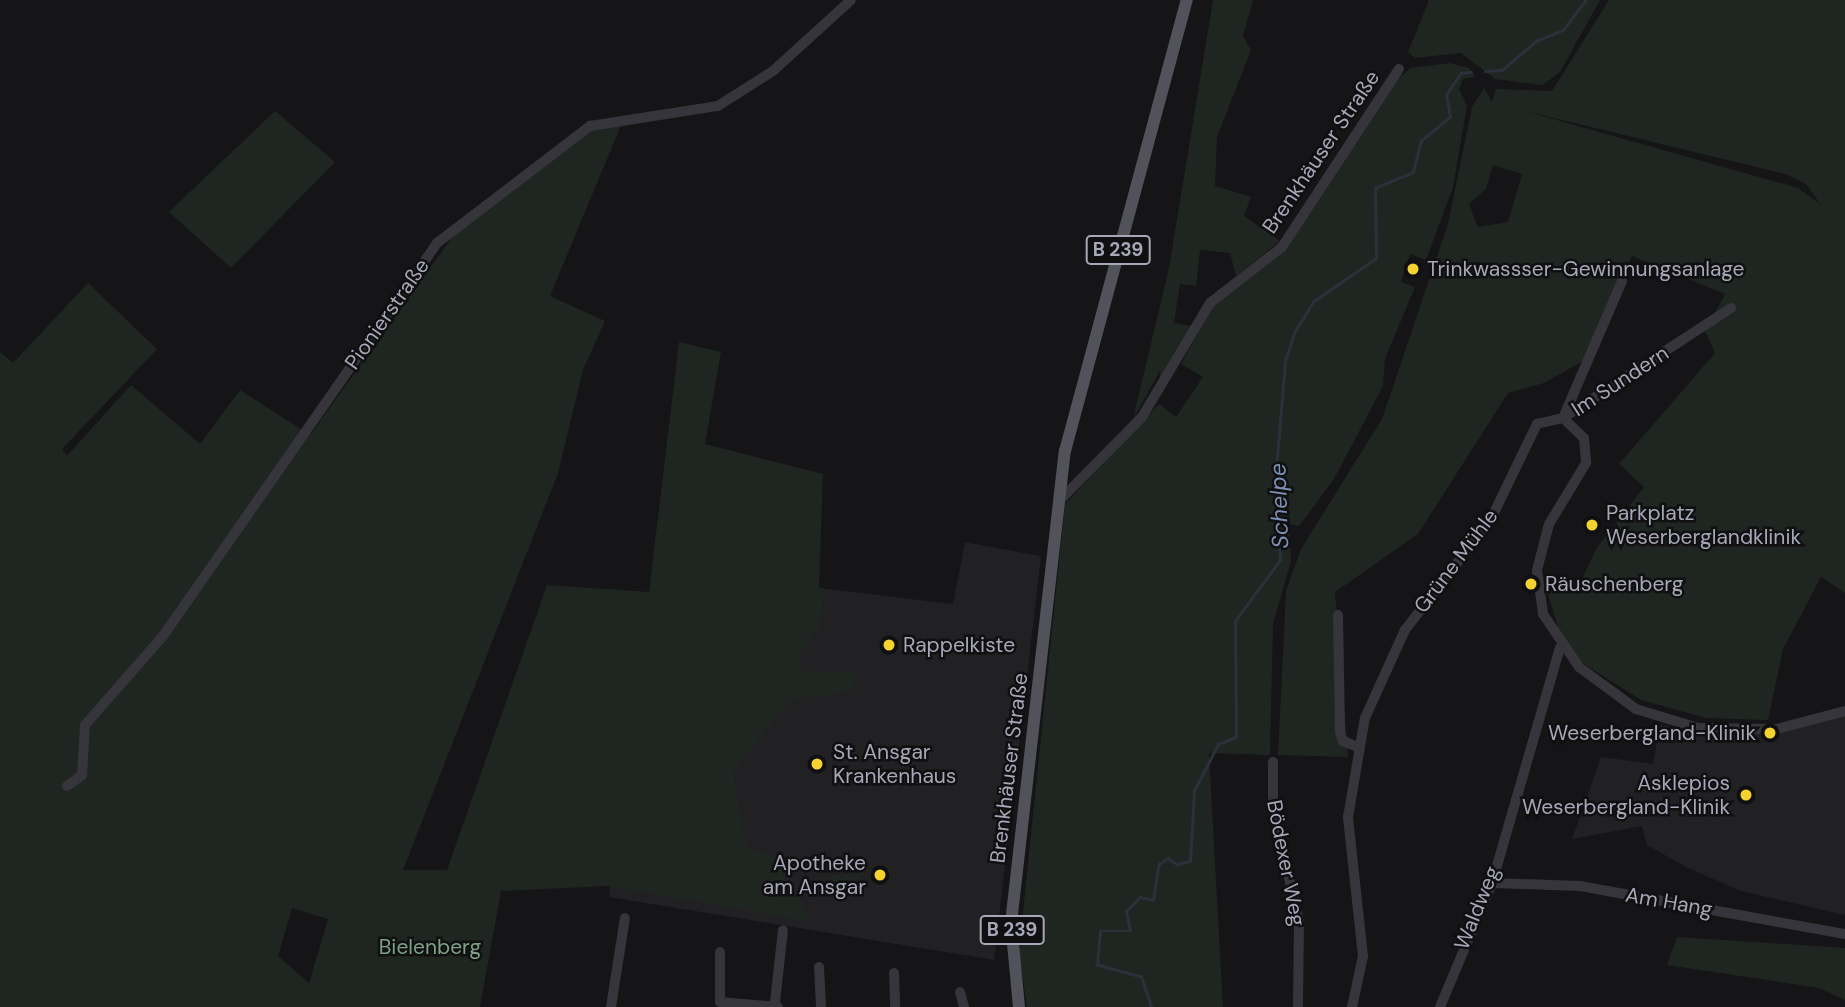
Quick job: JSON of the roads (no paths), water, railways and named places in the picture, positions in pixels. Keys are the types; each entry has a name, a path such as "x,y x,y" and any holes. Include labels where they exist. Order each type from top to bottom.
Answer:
{"main road":[{"name":"B 239","path":"1059,502 1072,414 1187,0"},
{"name":"Brenkhäuser Straße","path":"1019,1007 1011,923 1059,502"}],"street":[{"name":"Pionierstraße","path":"67,786 82,775 85,725 163,635 437,243 590,127 718,106 773,71 850,0"},
{"name":"Brenkhäuser Straße","path":"1059,502 1142,417 1210,303 1282,247 1399,69"},
{"name":"Im Sundern","path":"1563,418 1622,281"},
{"name":"Im Sundern","path":"1563,418 1731,308"},
{"path":"1563,418 1579,427 1587,455 1539,547 1543,614 1560,648 1636,709 1698,728 1777,729 1845,711"},
{"name":"Grüne Mühle","path":"1352,1007 1363,956 1348,817 1358,747 1380,679 1405,629 1491,519 1525,440 1537,424 1563,418"},
{"path":"1338,615 1340,732 1343,741 1358,747"},
{"name":"Waldweg","path":"1440,1007 1492,883 1560,648"},
{"name":"Bödexer Weg","path":"1273,762 1273,806 1300,930 1298,1007"},
{"name":"Am Hang","path":"1492,883 1580,886 1845,934"},
{"path":"611,1007 625,918"},
{"path":"720,952 720,1002 776,1005 783,930"},
{"path":"819,967 821,1007"},
{"path":"894,973 895,1007"},
{"path":"960,992 964,1007"}],"waterway":[{"name":"Schelpe","path":"1485,71 1502,70 1536,41 1563,30 1586,0"},
{"name":"Schelpe","path":"1151,1007 1141,977 1097,965 1100,931 1130,931 1126,911 1140,897 1153,900 1159,864 1168,858 1177,864 1190,861 1194,791 1218,744 1236,737 1235,621 1280,560 1275,481 1285,361 1295,331 1314,301 1376,258 1375,188 1413,172 1421,141 1450,117 1446,95 1461,73 1471,72"}],"place":[{"name":"Trinkwassser-Gewinnungsanlage","path":"1413,269"},
{"name":"Parkplatz Weserberglandklinik","path":"1592,525"},
{"name":"Räuschenberg","path":"1531,584"},
{"name":"Rappelkiste","path":"889,645"},
{"name":"Weserbergland-Klinik","path":"1770,733"},
{"name":"St. Ansgar Krankenhaus","path":"817,764"},
{"name":"Asklepios Weserbergland-Klinik","path":"1746,795"},
{"name":"Apotheke am Ansgar","path":"880,875"}],"park label":[{"name":"Bielenberg","path":"430,947"}]}
